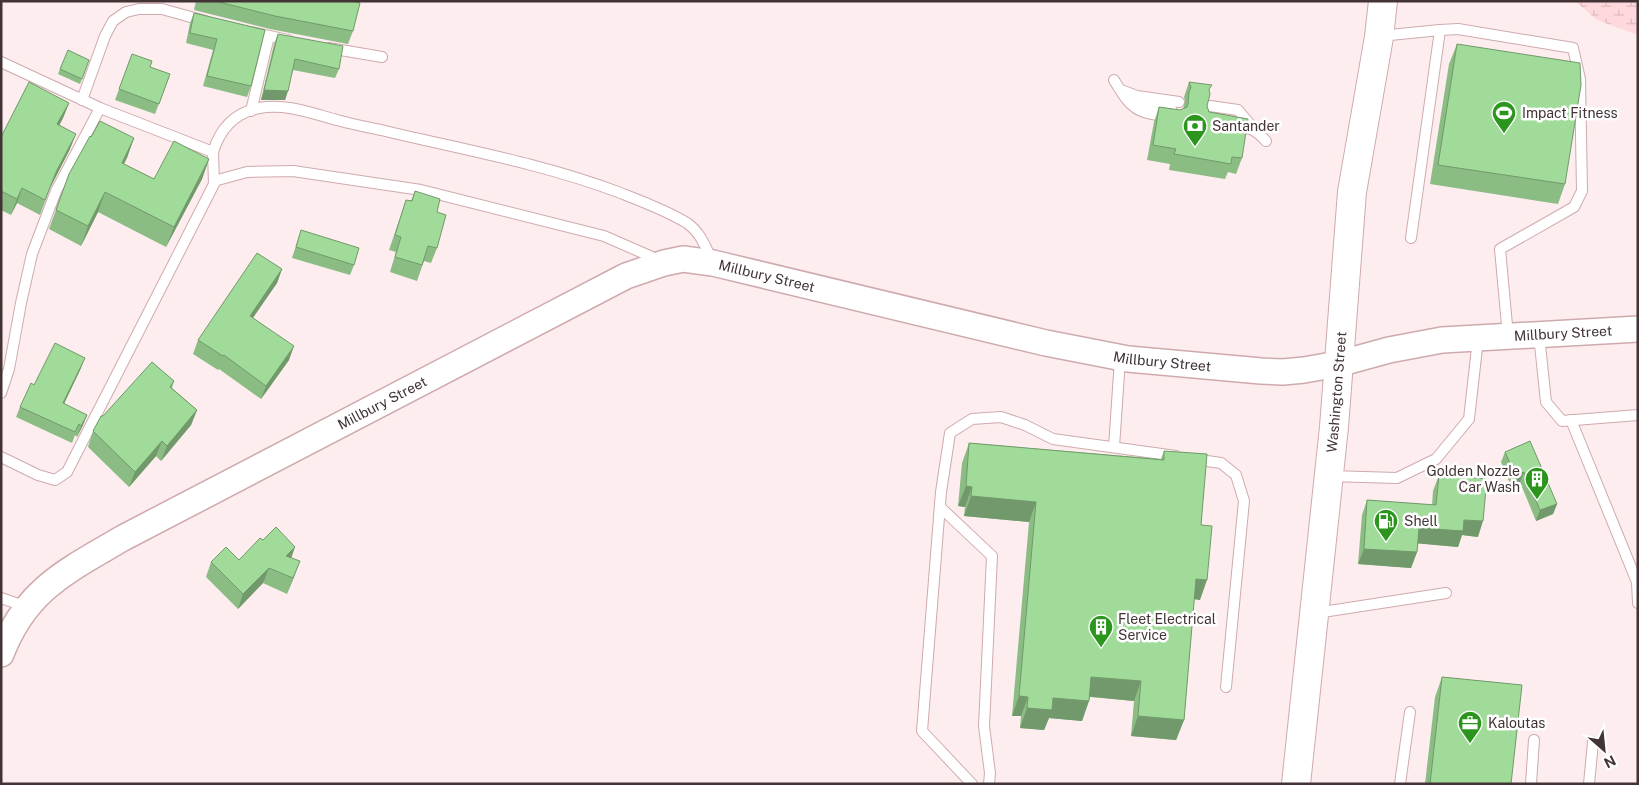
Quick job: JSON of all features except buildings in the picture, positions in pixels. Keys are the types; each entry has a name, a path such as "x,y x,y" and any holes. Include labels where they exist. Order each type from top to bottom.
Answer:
{"main road":[{"name":"Washington Street","path":"1296,784 1329,476 1352,192 1379,36 1382,1"}],"street":[{"name":"Millbury Street","path":"1,654 7,638 39,592 61,576 143,527 626,276 664,263 683,260 713,263 1046,343 1120,358 1261,371 1283,372 1304,370 1442,340 1638,329"}],"lane":[{"path":"82,100 105,36 114,21 126,12 139,9 162,9 214,23"},
{"path":"242,29 296,41"},
{"path":"1379,36 1458,29 1573,48 1580,79 1582,191 1574,207 1500,249 1508,337"},
{"path":"1411,238 1440,30"},
{"path":"251,110 269,36"},
{"path":"314,45 382,57"},
{"path":"1,62 100,108 213,152"},
{"path":"1117,84 1128,93 1177,110 1139,111 1126,99 1117,84"},
{"path":"1,457 38,475 55,480 67,472 209,193 214,181 213,152 217,139 234,118 251,110 272,106 293,108 587,181 637,200 686,223 699,235 713,263"},
{"path":"1,393 9,369 20,303 32,254 56,191 100,108"},
{"path":"1210,110 1238,110 1266,142"},
{"path":"1227,125 1251,128 1258,133"},
{"path":"214,181 247,172 293,171 421,190 604,236 664,263"},
{"path":"1540,335 1546,402 1562,421 1638,415"},
{"path":"1329,476 1396,478 1436,459 1469,418 1478,339"},
{"path":"1114,447 1120,358"},
{"path":"972,784 922,731 940,507 950,433 972,419 1001,417 1025,425 1053,439 1221,463 1236,474 1244,502 1226,687"},
{"path":"1571,420 1636,582 1638,603"},
{"path":"940,507 992,556 984,726 990,773 989,784"},
{"path":"1314,614 1446,593"},
{"path":"1,598 27,607"},
{"path":"1400,784 1410,712"},
{"path":"1531,784 1534,740"},
{"path":"1589,784 1593,742"}],"green space":[{"path":"1575,1 1638,1 1638,35 1597,20"}],"place":[{"name":"Impact Fitness","path":"1504,134"},
{"name":"Santander","path":"1195,147"},
{"name":"Golden Nozzle Car Wash","path":"1537,500"},
{"name":"Shell","path":"1386,542"},
{"name":"Fleet Electrical Service","path":"1101,648"},
{"name":"Kaloutas","path":"1470,744"}]}
